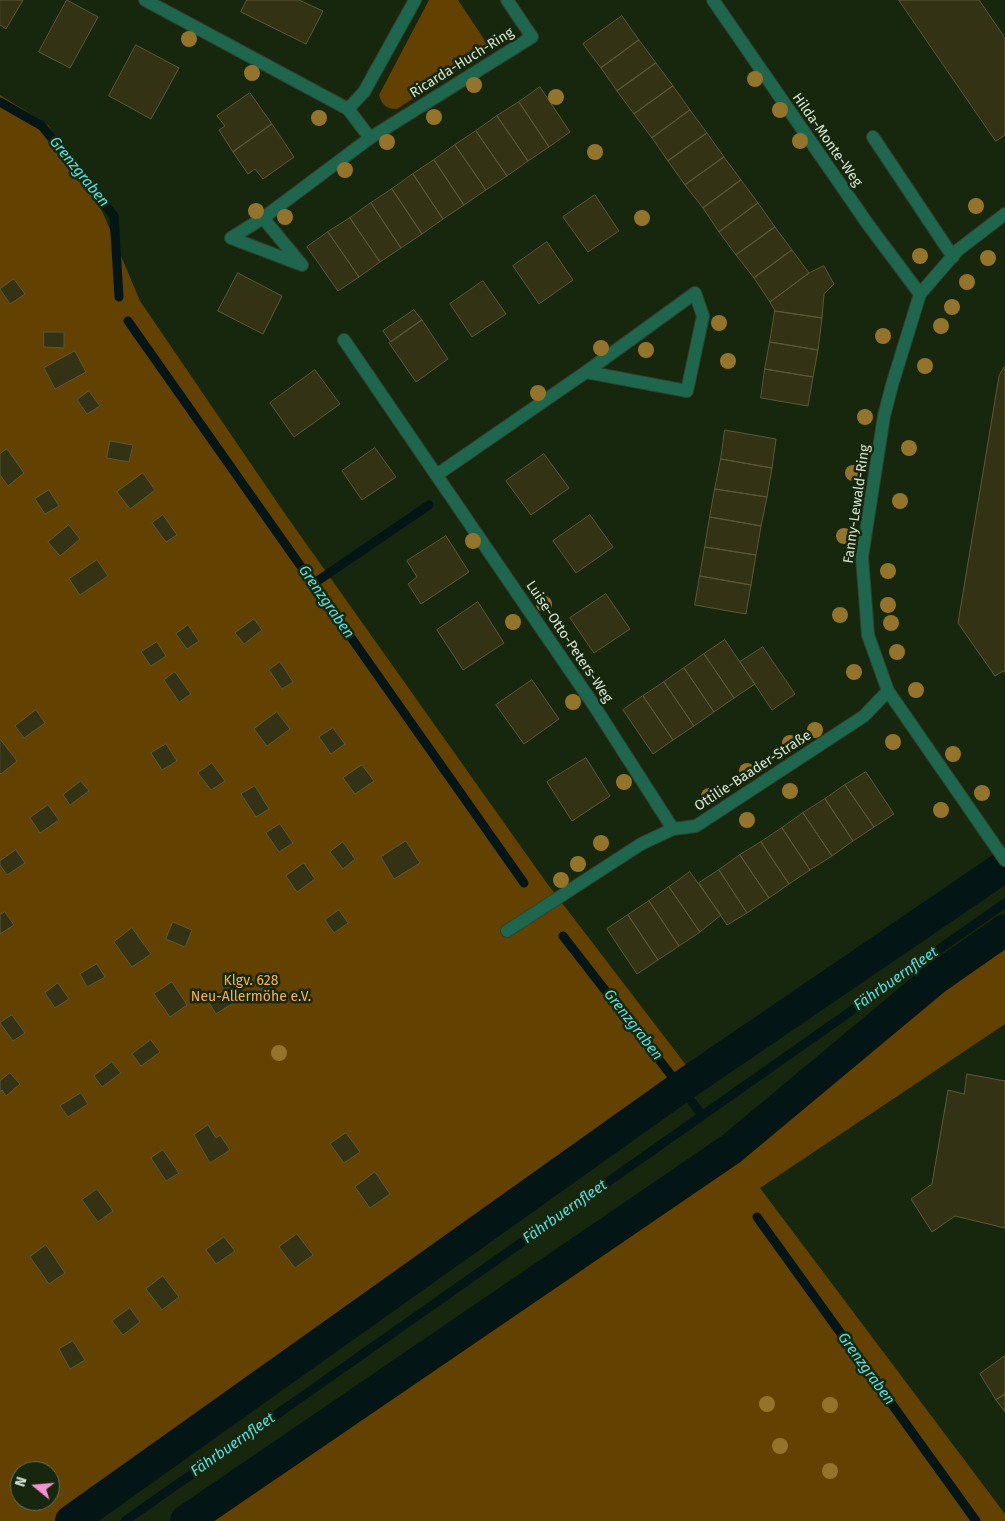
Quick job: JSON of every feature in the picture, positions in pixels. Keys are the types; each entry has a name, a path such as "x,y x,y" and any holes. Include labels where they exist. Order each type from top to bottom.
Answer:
{"street":[{"path":"145,0 348,109 370,138"},
{"path":"348,109 364,92 414,0"},
{"name":"Ricarda-Huch-Ring","path":"263,218 302,265 231,238 263,218 370,138 532,37 507,0"},
{"name":"Hilda-Monte-Weg","path":"712,0 872,231 920,294"},
{"path":"874,137 952,257"},
{"name":"Fanny-Lewald-Ring","path":"1005,214 952,257 920,294 884,416 862,557 868,635 888,692 1005,860"},
{"path":"438,474 586,372 695,293 703,316 687,391 586,372"},
{"name":"Luise-Otto-Peters-Weg","path":"344,340 438,474 593,704 673,829"},
{"name":"Ottilie-Baader-Straße","path":"507,931 641,844 673,829 696,826 864,716 888,692"}],"green space":[{"path":"429,0 458,0 490,48 397,109 387,107 383,104 379,95"},
{"name":"Klgv. 628 Neu-Allermöhe e.V.","path":"0,95 48,125 103,213 140,301 283,511 546,882 696,1078 71,1521 0,1521"},
{"path":"1005,930 1005,1024 760,1188 1005,1514 1005,1521 186,1521 731,1149 935,979"}],"building":[{"path":"0,0 23,0 6,29 0,25"},
{"path":"67,0 98,17 70,68 39,52"},
{"path":"247,0 299,0 323,11 306,44 241,12"},
{"path":"899,0 979,0 1005,38 1005,135 996,141"},
{"path":"622,16 639,40 601,68 583,44"},
{"path":"639,40 656,63 617,91 601,68"},
{"path":"136,45 179,68 151,119 109,96"},
{"path":"656,63 673,86 634,114 617,91"},
{"path":"673,86 690,110 652,138 634,114"},
{"path":"540,87 570,132 549,147 519,102"},
{"path":"250,93 272,124 233,152 219,130 225,126 217,116"},
{"path":"519,102 549,147 528,161 497,116"},
{"path":"690,110 707,133 668,161 652,138"},
{"path":"497,116 528,161 507,176 476,131"},
{"path":"272,124 294,157 263,179 255,169 248,174 233,152"},
{"path":"476,131 507,176 486,190 455,145"},
{"path":"707,133 724,157 685,185 668,161"},
{"path":"455,145 486,190 464,205 434,160"},
{"path":"724,157 741,180 703,208 685,185"},
{"path":"434,160 464,205 443,219 413,174"},
{"path":"413,174 443,219 422,234 392,189"},
{"path":"741,180 758,203 719,232 703,208"},
{"path":"392,189 422,234 401,248 371,203"},
{"path":"595,195 619,231 588,252 563,217"},
{"path":"371,203 401,248 380,262 350,218"},
{"path":"758,203 775,227 736,255 719,232"},
{"path":"350,218 380,262 359,277 328,232"},
{"path":"775,227 792,250 754,278 736,255"},
{"path":"328,232 359,277 338,291 307,247"},
{"path":"547,242 573,280 539,304 513,266"},
{"path":"792,250 809,273 770,302 754,278"},
{"path":"824,266 834,284 824,294 822,318 775,311 770,302 809,273"},
{"path":"238,273 282,296 263,334 218,311"},
{"path":"14,279 25,294 10,304 0,289"},
{"path":"483,281 506,314 472,337 450,304"},
{"path":"414,310 422,320 391,342 383,331"},
{"path":"775,311 822,318 818,350 770,342"},
{"path":"422,320 448,359 416,382 389,343"},
{"path":"44,332 64,332 64,348 44,347"},
{"path":"770,342 818,350 813,377 765,369"},
{"path":"75,351 86,372 55,389 44,368"},
{"path":"1005,366 1005,673 1003,671 995,676 958,623 999,376"},
{"path":"765,369 813,377 808,406 761,398"},
{"path":"315,370 340,404 294,437 270,403"},
{"path":"89,391 100,406 87,414 77,400"},
{"path":"725,430 776,439 772,468 721,459"},
{"path":"110,441 133,445 129,462 107,458"},
{"path":"375,448 396,477 362,500 342,471"},
{"path":"7,449 24,473 8,486 0,475 0,454"},
{"path":"544,454 569,488 531,515 506,481"},
{"path":"721,459 772,468 767,497 715,489"},
{"path":"143,473 155,490 130,509 117,492"},
{"path":"715,489 767,497 761,526 710,517"},
{"path":"49,490 59,506 45,514 35,499"},
{"path":"163,515 177,535 166,542 152,523"},
{"path":"590,515 613,547 576,573 553,541"},
{"path":"710,517 761,526 756,555 705,547"},
{"path":"69,525 80,539 60,556 48,542"},
{"path":"446,536 469,572 421,604 408,584 417,577 407,561"},
{"path":"705,547 756,555 751,585 700,576"},
{"path":"97,560 108,576 80,595 69,579"},
{"path":"700,576 751,585 746,614 695,605"},
{"path":"606,594 630,629 594,653 570,618"},
{"path":"478,602 504,643 463,670 437,630"},
{"path":"254,619 262,630 244,644 235,633"},
{"path":"188,625 199,641 187,649 176,634"},
{"path":"725,640 755,684 734,698 704,654"},
{"path":"157,642 166,656 151,666 141,652"},
{"path":"763,647 795,694 772,710 740,662"},
{"path":"704,654 734,698 714,712 684,668"},
{"path":"280,662 293,682 282,689 269,670"},
{"path":"684,668 714,712 694,726 664,682"},
{"path":"175,672 191,694 179,702 164,680"},
{"path":"532,680 559,719 524,744 496,705"},
{"path":"664,682 694,726 673,740 643,696"},
{"path":"643,696 673,740 653,754 623,710"},
{"path":"36,710 45,723 24,738 15,726"},
{"path":"277,712 290,729 267,746 254,729"},
{"path":"333,728 345,744 331,754 319,737"},
{"path":"0,739 17,761 1,774 0,773"},
{"path":"166,744 177,761 162,770 151,753"},
{"path":"586,758 610,796 572,821 547,782"},
{"path":"212,763 225,781 211,790 198,773"},
{"path":"362,765 374,781 355,794 343,778"},
{"path":"866,772 894,814 874,827 845,785"},
{"path":"81,781 89,791 70,805 63,795"},
{"path":"845,785 874,827 853,841 825,799"},
{"path":"255,786 269,809 256,817 241,794"},
{"path":"825,799 853,841 832,856 803,813"},
{"path":"48,805 59,820 40,833 30,818"},
{"path":"803,813 832,856 810,870 782,828"},
{"path":"280,824 293,843 279,852 266,833"},
{"path":"782,828 810,870 789,884 761,842"},
{"path":"406,841 420,863 394,879 381,857"},
{"path":"343,842 355,859 343,869 330,852"},
{"path":"761,842 789,884 769,898 740,855"},
{"path":"16,850 25,863 7,875 0,865 0,861"},
{"path":"740,855 769,898 747,913 719,870"},
{"path":"304,863 315,879 297,892 286,876"},
{"path":"719,870 747,913 727,925 699,883"},
{"path":"690,872 721,915 700,932 669,887"},
{"path":"669,887 700,932 679,946 649,901"},
{"path":"649,901 679,946 658,960 628,915"},
{"path":"339,910 348,923 334,933 325,920"},
{"path":"5,912 14,925 0,934 0,915"},
{"path":"628,915 658,960 637,974 607,929"},
{"path":"173,922 192,930 185,947 166,939"},
{"path":"132,928 151,954 132,967 114,942"},
{"path":"97,964 105,977 87,987 80,974"},
{"path":"172,982 187,1005 170,1017 154,994"},
{"path":"58,983 69,999 55,1008 45,993"},
{"path":"229,987 238,1000 216,1014 208,1001"},
{"path":"12,1015 25,1033 13,1041 0,1023"},
{"path":"151,1040 160,1052 141,1066 132,1054"},
{"path":"112,1062 121,1073 102,1087 94,1076"},
{"path":"10,1073 20,1084 6,1096 2,1090 0,1092 0,1081"},
{"path":"967,1074 1005,1081 1005,1228 955,1216 932,1232 911,1199 932,1184 948,1090 964,1094"},
{"path":"81,1093 88,1104 68,1117 60,1106"},
{"path":"208,1125 216,1138 220,1135 230,1150 210,1163 194,1135"},
{"path":"346,1133 360,1152 344,1163 330,1144"},
{"path":"163,1150 179,1173 166,1181 151,1158"},
{"path":"375,1172 390,1194 370,1208 355,1187"},
{"path":"97,1189 113,1211 98,1222 82,1200"},
{"path":"297,1234 313,1255 295,1268 279,1247"},
{"path":"224,1237 235,1251 216,1264 206,1250"},
{"path":"46,1245 65,1273 49,1284 30,1257"},
{"path":"163,1276 179,1297 162,1310 146,1289"},
{"path":"130,1308 140,1322 123,1335 112,1321"},
{"path":"73,1341 85,1360 70,1369 59,1349"},
{"path":"1005,1356 1005,1394 996,1400 980,1374"},
{"path":"1005,1394 1005,1412 996,1400"}],"waterway":[{"name":"Grenzgraben","path":"0,102 42,126 114,216 119,297"},
{"name":"Grenzgraben","path":"128,321 524,883"},
{"path":"313,584 429,505"},
{"path":"71,1521 681,1087 1005,866"},
{"name":"Fährbuernfleet","path":"125,1521 1005,903"},
{"path":"186,1521 731,1149 935,979 1005,930"},
{"name":"Grenzgraben","path":"563,936 702,1115"},
{"name":"Grenzgraben","path":"757,1217 976,1521"}]}
